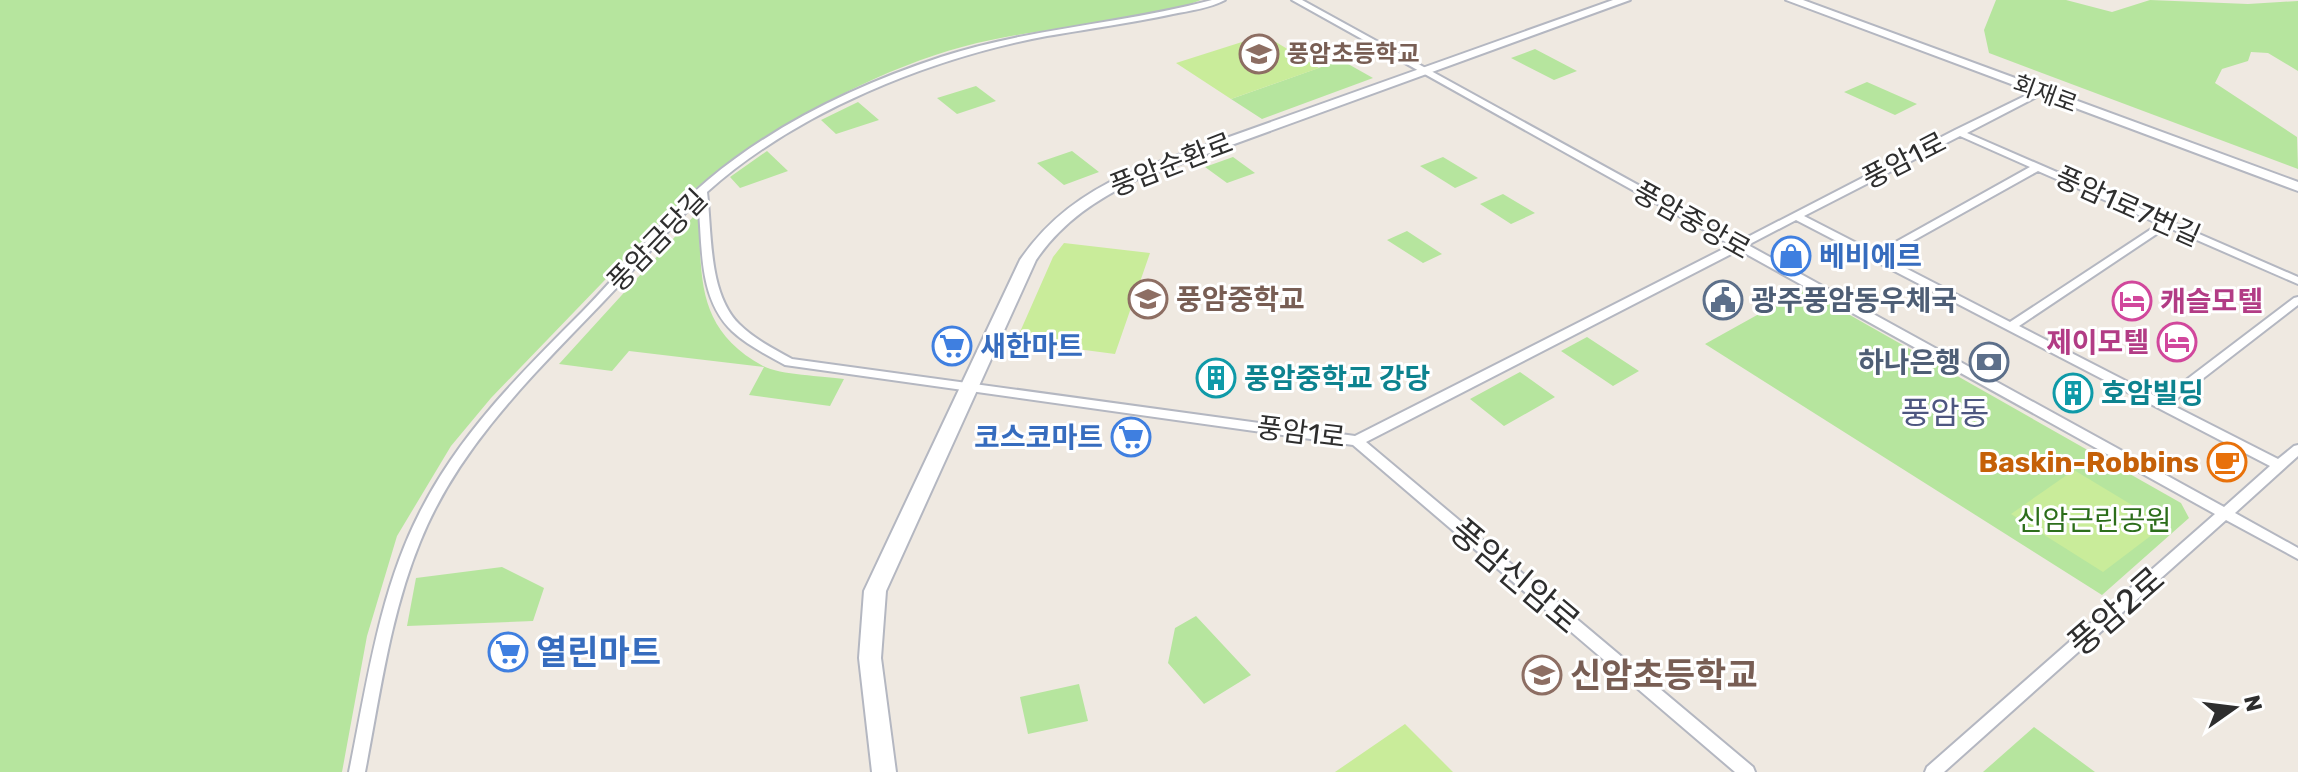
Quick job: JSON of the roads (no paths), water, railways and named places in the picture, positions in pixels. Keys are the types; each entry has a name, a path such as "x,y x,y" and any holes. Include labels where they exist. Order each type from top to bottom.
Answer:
{"street":[{"name":"풍암금당길","path":"357,772 398,586 414,538 444,480 519,384 702,191 754,151 811,118 944,59 1018,40 1168,14 1221,0"},
{"name":"풍암중앙로","path":"1296,0 2298,554"},
{"name":"풍암순환로","path":"884,772 870,658 875,591 1028,260 1055,227 1101,191 1190,155 1624,0"},
{"name":"회재로","path":"1792,0 2298,187"},
{"name":"풍암1로","path":"702,191 710,288 720,314 738,333 789,362 1357,441 2039,92"},
{"name":"풍암1로7번길","path":"1958,132 2298,281"},
{"path":"1877,257 2038,167"},
{"path":"1796,216 2279,465"},
{"path":"2010,327 2167,223"},
{"path":"2161,405 2298,300"},
{"name":"풍암신암로","path":"1357,441 1747,772"},
{"name":"풍암2로","path":"1933,772 2298,449"}],"place":[{"name":"풍암초등학교","path":"1259,54"},
{"name":"베비에르","path":"1791,256"},
{"name":"풍암중학교","path":"1148,299"},
{"name":"광주풍암동우체국","path":"1723,300"},
{"name":"캐슬모텔","path":"2132,301"},
{"name":"제이모텔","path":"2177,342"},
{"name":"새한마트","path":"952,346"},
{"name":"하나은행","path":"1989,362"},
{"name":"풍암중학교 강당","path":"1216,378"},
{"name":"호암빌딩","path":"2073,393"},
{"name":"코스코마트","path":"1131,437"},
{"name":"Baskin-Robbins","path":"2227,462"},
{"name":"열린마트","path":"508,652"},
{"name":"신암초등학교","path":"1542,675"}],"district":[{"name":"풍암동","path":"1945,413"}],"park label":[{"name":"신암근린공원","path":"2094,520"}]}
